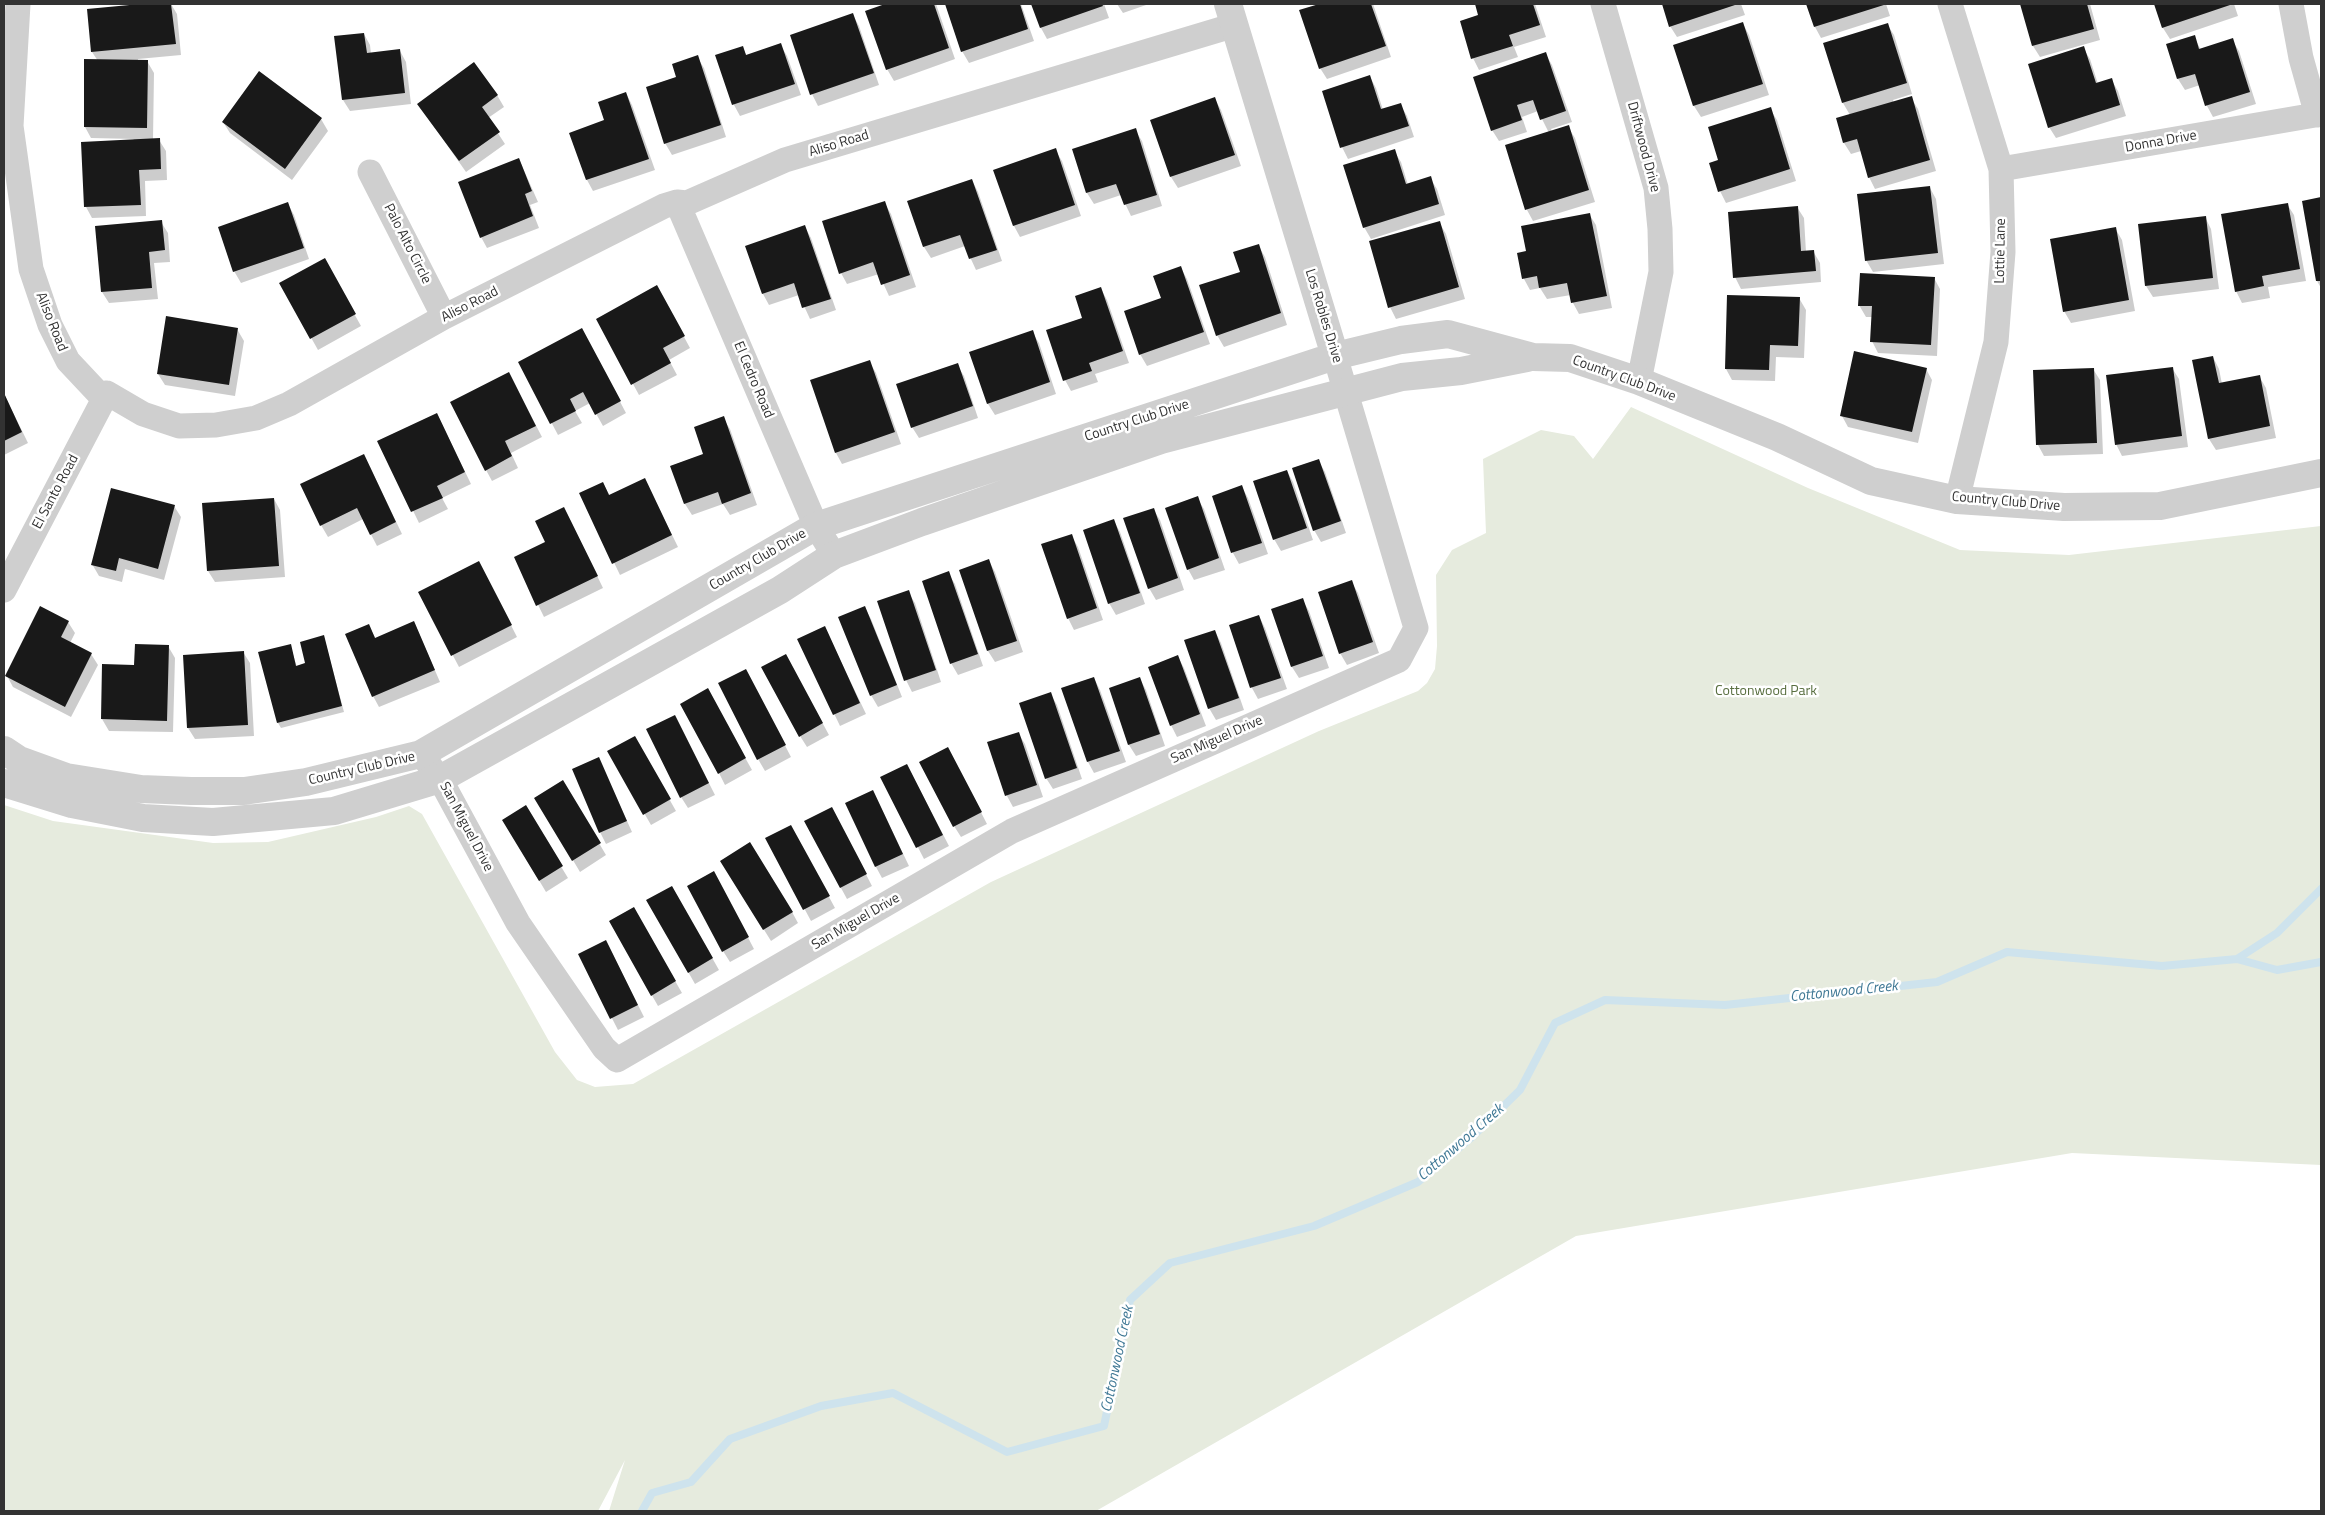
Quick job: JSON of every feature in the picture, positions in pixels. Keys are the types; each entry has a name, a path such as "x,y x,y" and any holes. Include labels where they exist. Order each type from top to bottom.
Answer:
{"street":[{"name":"Aliso Road","path":"18,4 11,126 31,269 50,324 68,361 99,394 107,393 143,414 179,426 216,425 256,418 290,404 444,317 664,206 677,202 687,203 785,160 1231,14"},
{"name":"Driftwood Drive","path":"1603,4 1656,188 1660,229 1661,272 1639,382"},
{"name":"Lottie Lane","path":"1950,4 2000,169 2003,252 1996,342 1957,500"},
{"path":"2291,4 2301,58 2319,115"},
{"name":"Los Robles Drive","path":"1231,14 1416,628"},
{"name":"Donna Drive","path":"2000,169 2319,115"},
{"name":"Palo Alto Circle","path":"370,172 444,317"},
{"name":"El Cedro Road","path":"677,202 816,526 834,555"},
{"name":"Country Club Drive","path":"4,750 19,760 66,777 141,789 191,791 244,791 306,782 421,754 816,526 1335,356 1401,340 1448,334 1533,356 1570,358 1639,382 1777,436 1871,481 1957,500 2064,507 2160,506 2321,473"},
{"name":"Country Club Drive","path":"4,784 72,804 143,818 213,822 334,811 440,779 780,590 834,555 922,522 1161,440 1402,377 1461,371 1533,356"},
{"name":"El Santo Road","path":"4,590 107,393"},
{"name":"San Miguel Drive","path":"421,754 440,779 518,923 604,1048 617,1060 1012,831 1399,660 1416,628"}],"green space":[{"name":"Cottonwood Park","path":"1631,407 1808,488 1960,550 2069,555 2321,526 2321,1165 2072,1153 1576,1236 1096,1511 609,1511 625,1460 598,1511 4,1511 4,805 53,821 213,843 268,842 376,817 409,806 422,814 555,1052 577,1080 595,1087 633,1084 991,882 1319,731 1418,691 1427,683 1435,669 1437,646 1436,575 1452,550 1486,533 1483,459 1541,430 1574,436 1593,459"}],"building":[{"path":"140,4 171,4 176,44 91,52 87,9"},
{"path":"885,4 934,4 949,48 886,70 865,11"},
{"path":"945,4 1020,4 1028,29 961,52"},
{"path":"1031,4 1102,4 1103,6 1040,28"},
{"path":"1319,4 1371,4 1386,46 1319,69 1299,10"},
{"path":"1475,4 1533,4 1540,25 1509,35 1513,46 1471,59 1460,21 1478,15"},
{"path":"1662,4 1738,4 1669,27"},
{"path":"1806,4 1887,4 1814,27"},
{"path":"2020,4 2087,4 2094,29 2032,46"},
{"path":"2154,4 2233,4 2162,28"},
{"path":"853,13 874,73 810,95 790,35"},
{"path":"1743,22 1763,84 1693,106 1673,45"},
{"path":"1888,23 1907,83 1842,103 1823,43"},
{"path":"364,33 367,53 400,49 405,93 342,100 334,36"},
{"path":"2195,35 2199,49 2233,38 2250,92 2205,106 2195,74 2177,79 2166,44"},
{"path":"781,43 795,84 732,105 715,55 743,46 746,55"},
{"path":"2084,46 2096,83 2112,78 2120,105 2048,128 2028,64"},
{"path":"1546,52 1566,111 1540,120 1533,100 1517,105 1522,120 1491,131 1473,77"},
{"path":"698,55 721,125 664,144 646,87 676,77 672,64"},
{"path":"84,59 148,60 147,128 84,127"},
{"path":"474,62 498,95 482,107 500,132 459,161 417,104"},
{"path":"259,71 322,118 285,169 222,122"},
{"path":"1370,75 1381,109 1401,103 1409,126 1340,148 1322,91"},
{"path":"626,92 649,159 586,180 569,133 604,120 598,102"},
{"path":"1912,96 1930,160 1868,178 1857,139 1843,143 1836,118"},
{"path":"1215,97 1235,155 1170,177 1150,120"},
{"path":"1771,107 1790,169 1718,192 1709,163 1718,160 1708,127"},
{"path":"1569,125 1589,190 1525,210 1505,145"},
{"path":"1136,128 1157,195 1124,205 1116,184 1086,193 1072,149"},
{"path":"160,138 161,169 139,170 141,205 84,207 81,142"},
{"path":"1056,148 1075,205 1013,226 993,170"},
{"path":"1395,149 1406,184 1431,176 1439,204 1363,228 1343,165"},
{"path":"519,158 532,191 525,194 533,216 480,238 458,182"},
{"path":"972,179 997,250 969,259 960,235 923,247 907,201"},
{"path":"1930,186 1938,253 1865,261 1857,194"},
{"path":"2321,197 2321,281 2316,281 2302,201"},
{"path":"885,201 910,275 881,285 873,262 839,274 822,221"},
{"path":"288,202 304,248 233,272 218,227"},
{"path":"2288,203 2300,269 2262,276 2264,286 2235,292 2221,214"},
{"path":"1798,206 1801,251 1814,250 1816,271 1733,278 1728,212"},
{"path":"1590,213 1607,296 1571,303 1567,283 1539,288 1537,276 1522,279 1517,253 1526,251 1521,226"},
{"path":"2206,216 2213,278 2145,286 2138,224"},
{"path":"162,220 165,250 149,252 152,288 101,292 95,226"},
{"path":"1440,221 1459,287 1388,308 1369,241"},
{"path":"805,225 831,299 802,308 794,283 762,294 745,246"},
{"path":"2116,227 2129,300 2063,312 2050,239"},
{"path":"1259,244 1281,313 1216,336 1199,285 1240,272 1233,252"},
{"path":"325,258 356,314 310,339 279,283"},
{"path":"1181,266 1204,332 1139,355 1124,311 1161,298 1153,276"},
{"path":"1860,273 1935,277 1931,345 1870,342 1872,306 1858,306"},
{"path":"657,285 685,336 663,348 671,363 631,385 596,319"},
{"path":"1101,287 1123,351 1089,363 1092,371 1063,381 1046,330 1082,318 1075,296"},
{"path":"1727,295 1800,297 1798,346 1770,345 1769,370 1725,369"},
{"path":"166,316 238,328 229,385 157,374"},
{"path":"582,328 621,401 595,415 583,392 570,399 576,411 550,424 518,362"},
{"path":"1033,330 1050,382 987,404 969,352"},
{"path":"1854,351 1927,368 1912,432 1840,416"},
{"path":"2213,356 2219,383 2260,375 2270,426 2208,439 2192,360"},
{"path":"870,360 895,432 835,453 810,380"},
{"path":"958,363 973,406 911,428 896,384"},
{"path":"2173,367 2182,436 2115,445 2106,375"},
{"path":"2094,368 2097,443 2036,445 2033,370"},
{"path":"509,372 536,426 505,441 512,456 485,471 450,402"},
{"path":"4,393 22,432 4,441"},
{"path":"437,413 465,472 437,486 443,498 411,512 377,441"},
{"path":"724,416 751,493 722,504 718,492 684,504 670,466 703,454 694,427"},
{"path":"364,454 396,522 370,535 357,508 320,526 300,484"},
{"path":"1319,459 1341,521 1313,531 1292,468"},
{"path":"1287,470 1307,528 1273,540 1253,481"},
{"path":"645,478 672,535 612,564 579,493 603,482 609,495"},
{"path":"1242,485 1262,543 1231,553 1212,496"},
{"path":"111,488 175,505 158,569 119,558 116,571 91,565"},
{"path":"1198,496 1219,558 1187,570 1165,508"},
{"path":"274,498 279,566 207,571 202,503"},
{"path":"564,507 598,576 536,606 514,557 545,542 535,521"},
{"path":"1154,508 1178,578 1148,589 1123,518"},
{"path":"1114,519 1140,593 1108,604 1083,530"},
{"path":"1072,534 1097,608 1067,619 1041,544"},
{"path":"989,559 1017,641 987,651 959,570"},
{"path":"479,561 512,625 451,656 418,592"},
{"path":"949,571 978,654 950,664 922,581"},
{"path":"1352,580 1373,642 1339,654 1318,592"},
{"path":"909,590 936,670 904,681 877,601"},
{"path":"1303,598 1323,656 1291,667 1271,609"},
{"path":"40,606 69,621 61,637 92,653 65,707 5,676"},
{"path":"865,606 897,685 870,696 838,617"},
{"path":"1259,615 1281,678 1250,688 1229,625"},
{"path":"414,621 435,670 372,697 345,634 369,624 375,638"},
{"path":"825,626 860,703 833,715 797,639"},
{"path":"1215,630 1239,698 1208,709 1184,640"},
{"path":"324,635 342,706 277,723 258,652 291,644 296,666 305,663 300,642"},
{"path":"135,644 169,645 167,721 101,719 102,664 134,665"},
{"path":"244,651 248,725 187,728 183,655"},
{"path":"786,654 823,723 799,737 761,667"},
{"path":"1178,655 1200,714 1170,726 1148,667"},
{"path":"746,669 786,745 757,760 718,683"},
{"path":"1094,677 1120,751 1087,762 1061,688"},
{"path":"1140,677 1160,734 1128,745 1109,688"},
{"path":"708,688 746,758 718,774 680,704"},
{"path":"1051,692 1077,768 1045,779 1019,703"},
{"path":"675,715 709,783 680,798 646,729"},
{"path":"1019,732 1037,785 1005,796 987,742"},
{"path":"635,736 671,799 643,815 607,751"},
{"path":"948,747 982,812 953,827 919,762"},
{"path":"599,757 627,821 599,833 572,769"},
{"path":"907,764 943,835 916,848 880,777"},
{"path":"563,780 601,843 572,861 534,798"},
{"path":"873,790 903,854 875,867 845,803"},
{"path":"526,805 563,866 539,881 502,820"},
{"path":"832,807 867,874 840,888 804,821"},
{"path":"791,825 830,896 803,910 765,838"},
{"path":"750,842 793,912 763,930 720,861"},
{"path":"714,871 749,937 722,952 687,886"},
{"path":"672,886 713,958 688,973 646,900"},
{"path":"634,907 676,981 651,996 609,921"},
{"path":"606,940 638,1005 610,1019 578,954"}],"waterway":[{"name":"Cottonwood Creek","path":"642,1511 652,1493 691,1482 730,1439 821,1406 893,1393 1007,1452 1104,1426 1130,1300 1170,1263 1314,1226 1418,1182 1472,1137 1520,1090 1555,1023 1605,1000 1725,1005 1937,982 2007,952 2162,966 2237,959 2277,933 2321,889"},
{"path":"2237,959 2277,970 2321,962"}]}
